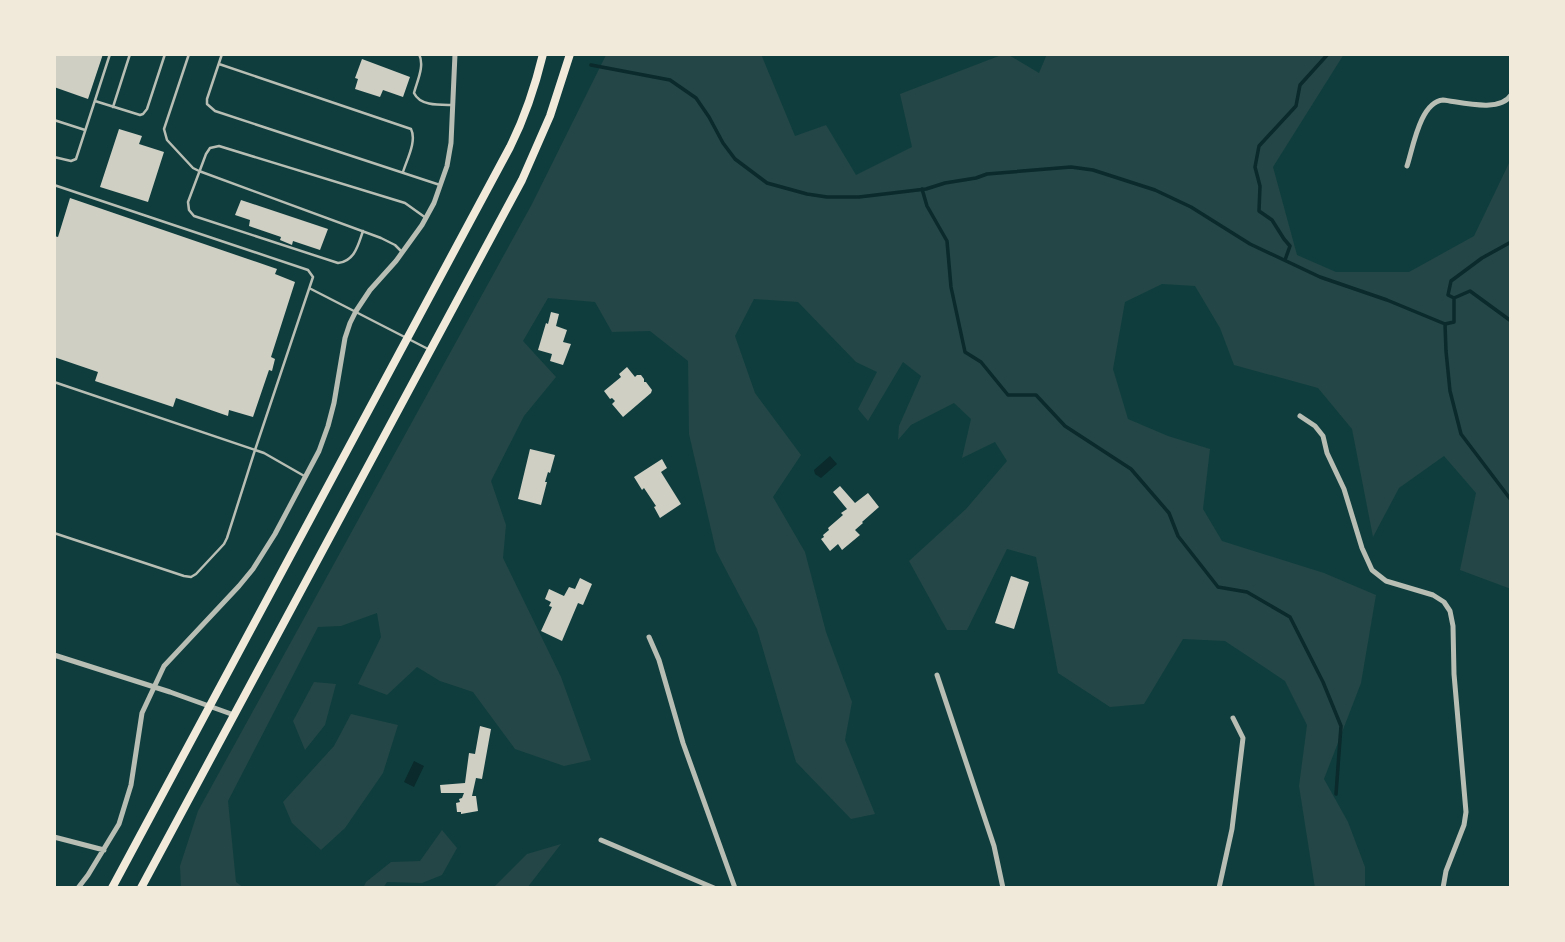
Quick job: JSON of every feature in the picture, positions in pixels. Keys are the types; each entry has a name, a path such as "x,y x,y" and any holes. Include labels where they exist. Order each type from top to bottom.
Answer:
{"main road":[{"path":"536,54 536,83"},
{"path":"112,888 510,147 536,83 542,54"},
{"path":"141,888 522,180 550,116 570,54"}],"street":[{"path":"78,888 120,824 128,800 142,713 164,666 253,569 275,534 319,451 334,403 345,338 356,311 427,218 447,166 451,143 455,54"},
{"path":"1407,166 1423,116 1435,101 1495,105 1508,100 1511,95"},
{"path":"1300,416 1315,426 1323,436 1372,570 1386,581 1433,595 1444,601 1450,611 1466,812 1443,888"},
{"path":"649,637 659,660 683,743 735,888"},
{"path":"54,655 234,715"},
{"path":"937,675 994,846 1003,888"},
{"path":"1219,888 1231,829 1242,738 1233,718"},
{"path":"54,837 104,850"},
{"path":"601,840 713,888"}],"lane":[{"path":"54,157 71,161 76,159 110,54"},
{"path":"113,107 130,54"},
{"path":"95,101 140,115 146,112 165,54"},
{"path":"189,54 164,129 167,140 193,168 380,237 403,252"},
{"path":"222,54 207,99 207,104 215,111 440,186"},
{"path":"419,54 422,65 415,97 418,101 429,104 453,105"},
{"path":"219,64 411,129 413,139 402,173"},
{"path":"54,120 85,130"},
{"path":"363,231 349,260 338,263 194,216 188,210 188,202 198,171 210,148 219,146 405,203 427,218"},
{"path":"54,185 308,270 313,277 227,538 196,574 191,577 184,576 54,533"},
{"path":"310,289 430,350"},
{"path":"54,382 264,453 306,477"}],"shaded area":[{"path":"761,54 795,136 826,125 856,175 912,147 900,94 1004,54 1039,73 1047,54 1344,54 1273,167 1297,255 1336,272 1409,272 1474,236 1511,159 1511,589 1460,570 1476,493 1444,456 1399,488 1373,537 1352,429 1318,388 1234,365 1220,328 1195,286 1162,284 1125,302 1113,369 1128,419 1168,436 1210,449 1203,509 1222,541 1324,573 1376,595 1361,683 1324,779 1348,822 1365,867 1365,888 1315,888 1299,786 1307,725 1285,681 1225,641 1183,639 1144,704 1110,707 1058,673 1036,557 1007,549 967,630 947,630 909,561 966,509 1007,461 995,442 962,458 971,419 954,403 911,425 898,440 899,426 921,376 903,362 868,421 858,409 877,372 856,362 798,302 754,299 735,336 755,393 801,455 773,497 805,552 826,632 852,702 845,740 875,814 851,819 796,762 757,629 716,551 689,434 688,361 650,331 612,332 595,302 548,298 523,341 556,377 524,416 491,481 506,525 503,558 561,677 591,760 564,766 515,749 473,692 440,681 417,667 387,695 358,684 381,637 377,613 341,626 318,627 228,801 236,882 244,888 181,888 180,866 198,811 532,204 606,55"},
{"path":"830,456 837,464 821,478 814,470"},
{"path":"314,682 336,684 325,725 305,750 293,721"},
{"path":"351,714 398,725 383,773 345,828 321,850 292,823 283,802 334,746"},
{"path":"414,761 424,766 414,787 404,782"},
{"path":"442,830 457,848 442,875 422,883 387,882 383,888 363,888 366,882 391,862 420,861"},
{"path":"561,844 527,888 493,888 527,854"}],"building":[{"path":"54,54 103,54 88,99 54,87"},
{"path":"362,59 410,77 403,97 383,90 380,97 355,89 358,79 355,78"},
{"path":"119,129 142,136 139,144 164,152 148,202 100,187"},
{"path":"70,198 277,269 275,274 295,282 271,357 275,359 272,371 269,370 253,417 229,410 228,416 176,398 173,407 95,381 98,372 54,357 54,236 58,237"},
{"path":"241,200 328,229 320,250 293,241 292,245 280,240 281,237 249,226 250,220 235,215"},
{"path":"551,312 559,314 556,326 567,330 563,342 571,344 563,365 550,361 552,354 538,350"},
{"path":"627,367 635,377 641,375 652,390 623,417 612,404 615,401 604,391 621,377 619,374"},
{"path":"530,449 555,455 545,482 541,505 518,499"},
{"path":"662,459 667,468 661,472 681,504 660,518 654,507 656,506 634,477"},
{"path":"840,486 855,503 868,493 879,507 855,530 860,535 842,550 838,544 830,551 821,539 847,509 833,492"},
{"path":"1011,576 1029,582 1014,629 995,623"},
{"path":"580,578 592,584 583,605 578,603 562,641 541,631 552,607 549,606 551,602 545,599 549,589 564,596 569,587 575,589"},
{"path":"480,726 491,729 482,779 476,778 472,796 476,796 478,811 461,814 457,812 456,803 460,802 459,799 464,793 441,793 440,785 465,783 469,753 475,754"}],"waterway":[{"path":"1285,260 1290,246 1272,220 1259,211 1260,186 1255,167 1259,146 1296,106 1300,85 1328,54"},
{"path":"591,65 670,80 696,98 735,159 767,183 807,194 859,197 926,189 987,174 1071,167 1093,170 1155,190 1191,207 1250,244 1320,277 1445,324 1454,322 1454,298 1470,291 1511,321"},
{"path":"922,189 927,206 947,241 951,287 965,352 981,362 1008,395 1036,395 1065,426 1131,469 1169,513 1178,536 1218,587 1247,592 1290,617 1323,682 1341,726 1336,794"},
{"path":"1454,298 1448,295 1451,281 1482,258 1511,242"},
{"path":"1445,324 1450,391 1461,434 1511,500"}]}
